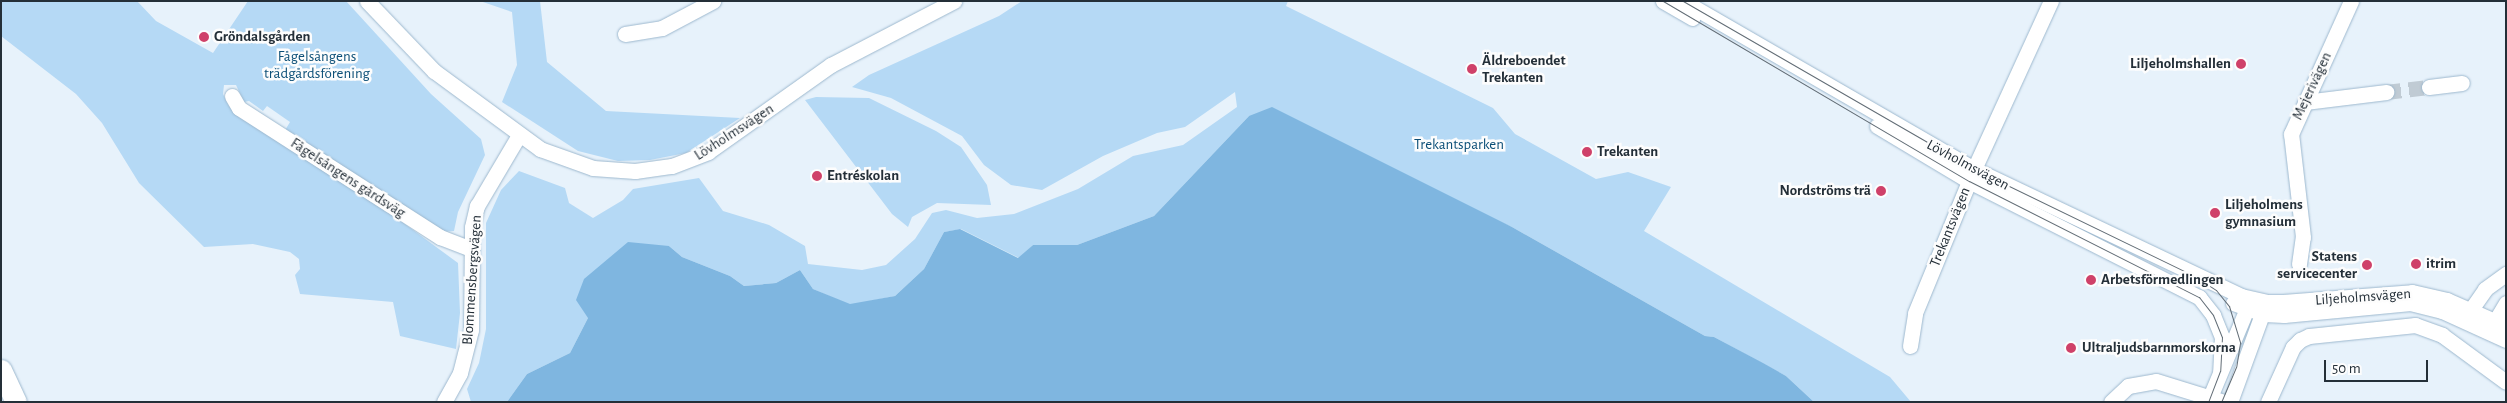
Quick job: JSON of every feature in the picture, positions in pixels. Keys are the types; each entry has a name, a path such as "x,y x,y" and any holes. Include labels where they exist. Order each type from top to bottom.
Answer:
{"highway":[{"path":"1,370 16,402"}],"street":[{"name":"Lövholmsvägen","path":"366,1 434,71 540,149 593,168 635,171 678,164 708,152 831,65 954,1"},
{"path":"625,34 662,28 713,1"},
{"name":"Lövholmsvägen","path":"1663,1 1971,175 2182,286 2199,297 2217,322 2223,356 2220,371"},
{"name":"Lövholmsvägen","path":"1683,1 1971,175 2196,277 2249,304"},
{"name":"Mejerivägen","path":"2299,264 2303,237 2291,134 2351,1"},
{"name":"Trekantsvägen","path":"1910,346 1915,313 1971,175 2048,2"},
{"path":"2429,87 2462,83"},
{"path":"2305,102 2386,92"},
{"name":"Fågelsångens gårdsväg","path":"232,96 239,108 440,237 472,249"},
{"name":"Blommensbergsvägen","path":"444,402 468,350 471,330 472,249 477,206 519,135"},
{"path":"2467,315 2485,289 2506,274"},
{"name":"Lövholmsvägen","path":"2182,286 2265,308"},
{"name":"Liljeholmsvägen","path":"2265,308 2412,292 2497,326 2506,340"},
{"path":"2497,326 2506,303"},
{"path":"2111,402 2128,386 2156,381 2214,400 2220,371 2249,304"},
{"path":"2230,402 2265,308"},
{"path":"2268,402 2293,347 2300,340 2309,336 2415,325 2442,335 2506,382"}],"green space":[{"name":"Fågelsångens trädgårdsförening","path":"1,1 137,1 156,21 213,53 248,1 346,1 431,94 481,139 485,155 458,212 454,231 440,232 284,132 290,122 267,106 263,111 249,101 244,102 236,85 224,85 223,94 229,106 349,183 458,263 460,313 456,349 400,336 393,302 300,294 295,275 300,269 299,259 290,252 253,244 204,247 139,183 102,123 76,94 1,36"},
{"path":"480,1 540,1 547,62 606,111 740,118 686,153 650,160 618,161 578,151 502,102 517,65 512,12"},
{"name":"Trekantsparken","path":"1022,1 1288,1 1286,6 1493,108 1515,134 1596,179 1628,172 1671,187 1644,231 1890,377 1911,402 1814,402 1786,376 1714,337 1705,336 1512,227 1249,116 1154,216 1077,245 1033,245 1019,258 961,229 944,232 924,269 895,296 850,305 813,289 800,270 776,283 744,286 730,276 682,257 669,246 588,318 570,353 527,374 507,402 471,402 467,389 479,363 486,329 486,223 501,190 519,171 565,188 569,203 593,218 623,200 633,189 699,178 723,211 769,225 805,246 808,264 862,270 886,265 915,239 932,213 946,210 977,218 1014,214 1078,189 1133,156 1183,145 1237,107 1235,92 1185,127 1157,133 1103,156 1042,190 1011,185 984,165 962,136 891,98 852,87 869,75 999,16"},
{"path":"816,97 869,98 936,131 961,147 987,185 991,205 937,203 912,217 908,227 892,214 805,100"}],"shaded area":[{"path":"1272,107 1512,227 1705,336 1714,337 1763,363 1786,376 1814,402 507,402 527,374 570,353 588,318 576,300 584,279 628,242 669,246 682,257 730,276 744,286 776,283 800,270 813,289 850,304 895,296 924,269 944,232 960,229 1018,258 1033,245 1077,245 1154,216 1249,116"}],"tunnel":[{"path":"2386,92 2429,87"}],"tram line":[{"path":"1663,1 1969,181 2199,297 2213,315 2222,337 2220,371 2208,402"},
{"path":"1683,1 1974,169 2196,277 2216,290 2229,306 2240,343 2236,367 2221,402"}],"place":[{"name":"Gröndalsgården","path":"204,37"},
{"name":"Liljeholmshallen","path":"2241,64"},
{"name":"Äldreboendet Trekanten","path":"1472,69"},
{"name":"Trekanten","path":"1587,152"},
{"name":"Entréskolan","path":"817,176"},
{"name":"Nordströms trä","path":"1881,191"},
{"name":"Liljeholmens gymnasium","path":"2215,213"},
{"name":"itrim","path":"2416,264"},
{"name":"Statens servicecenter","path":"2367,265"},
{"name":"Arbetsförmedlingen","path":"2091,280"},
{"name":"Ultraljudsbarnmorskorna","path":"2071,348"}]}
